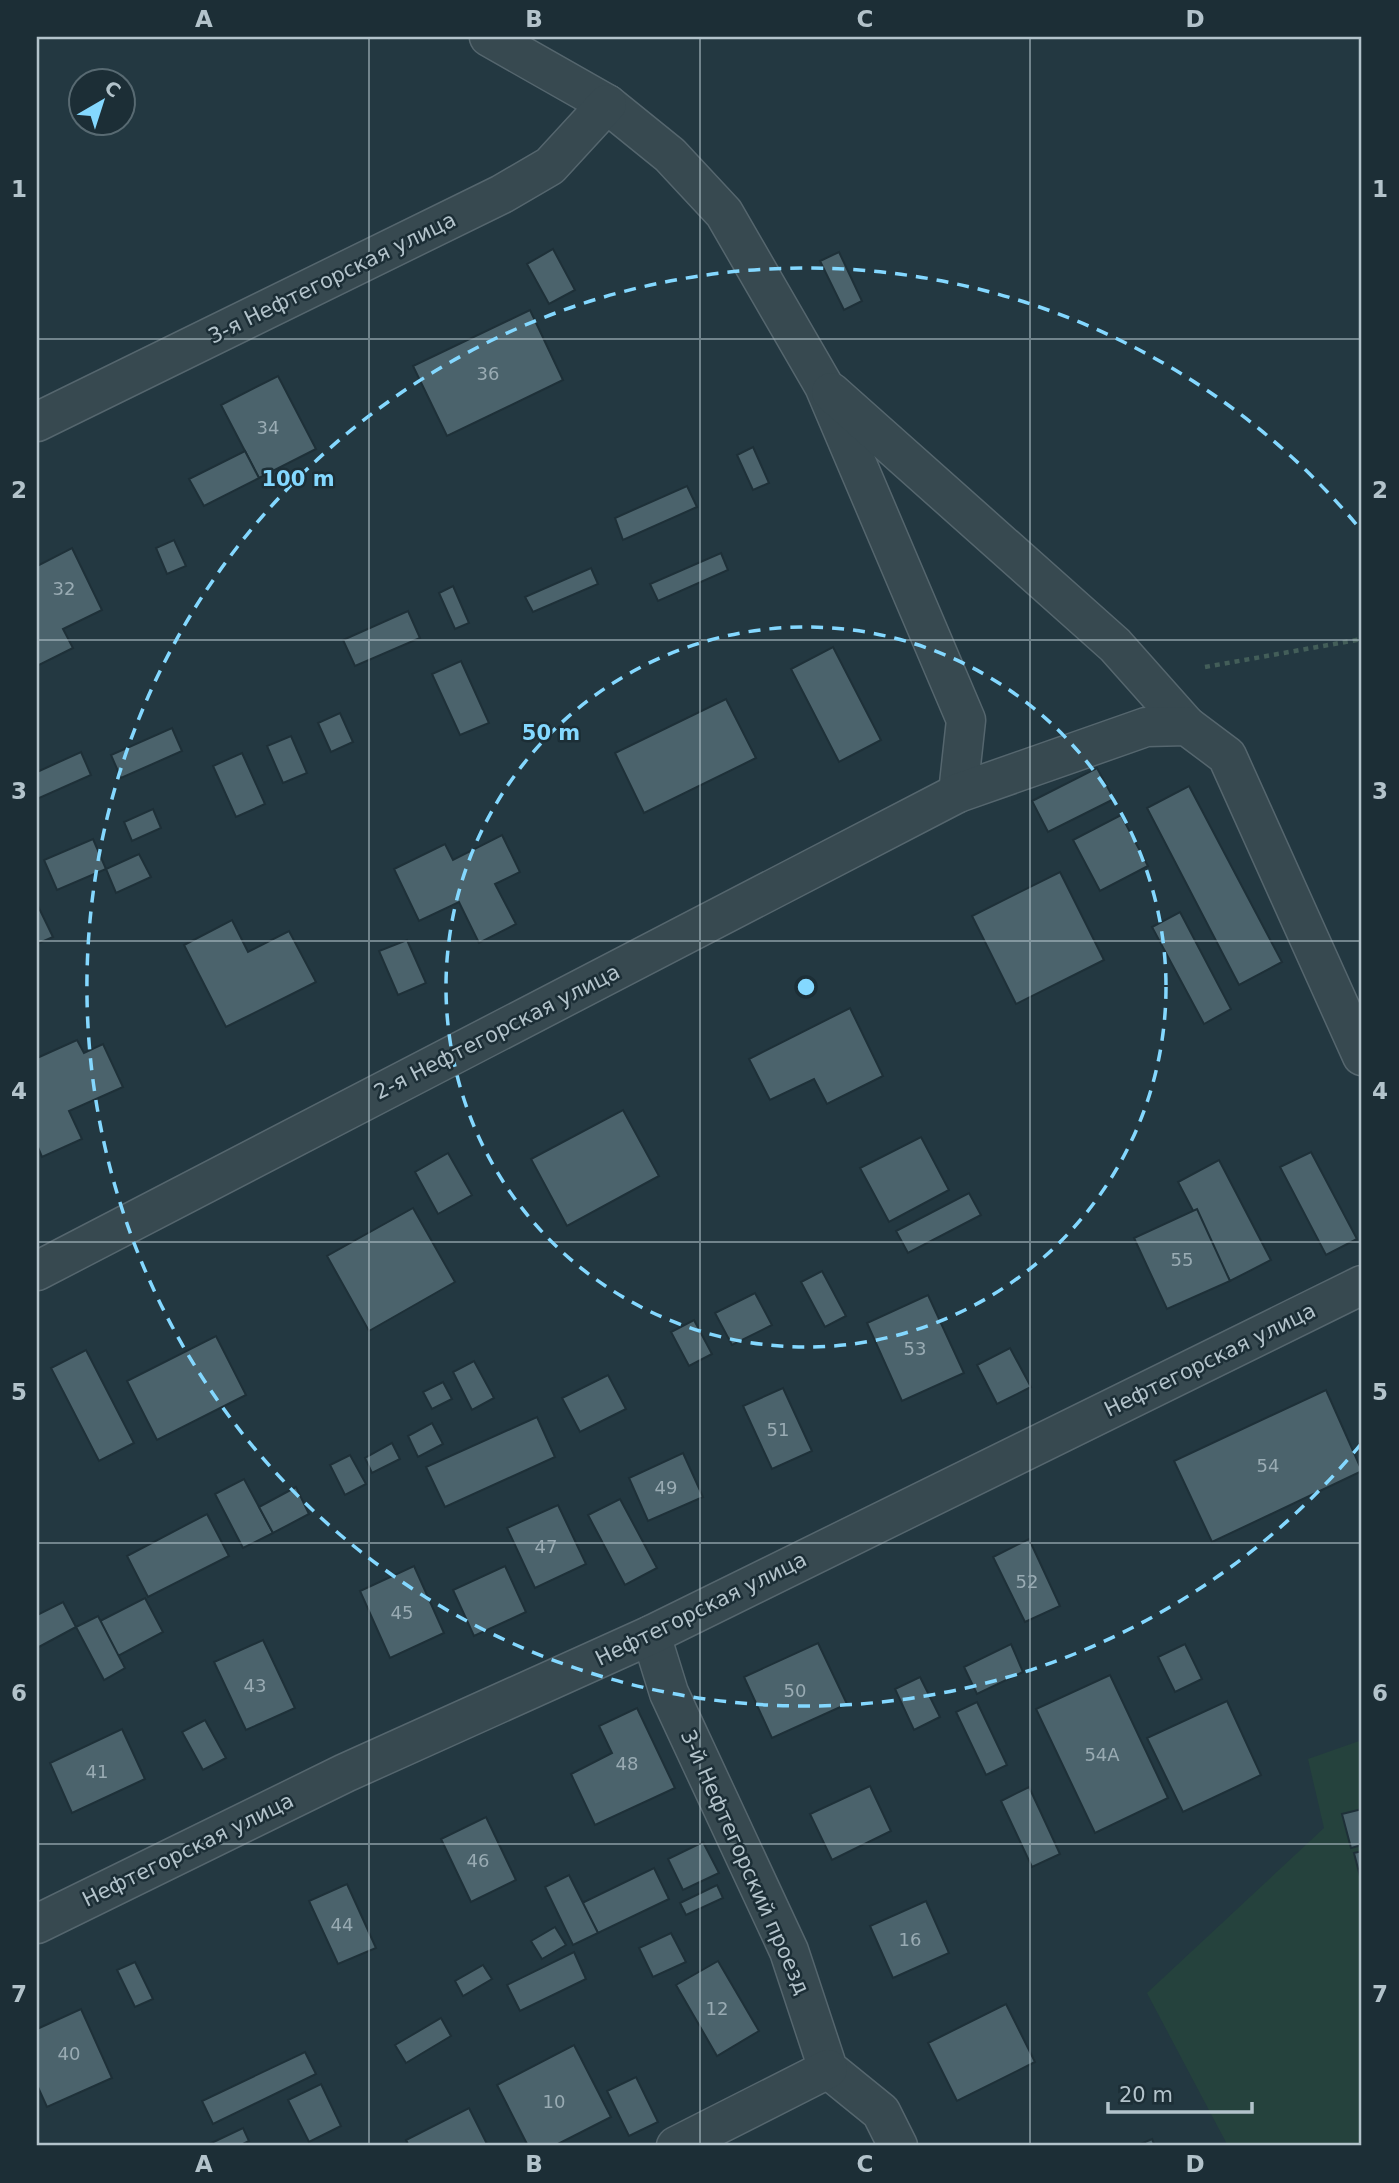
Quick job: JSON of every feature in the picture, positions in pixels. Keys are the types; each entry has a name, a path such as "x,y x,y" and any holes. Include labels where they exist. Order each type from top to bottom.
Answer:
{"street":[{"path":"489,37 607,104 670,156 724,213 824,386 966,720 958,793"},
{"name":"3-я Нефтегорская улица","path":"37,422 502,194 550,166 607,104"},
{"path":"824,386 1115,645 1187,726 1227,756 1362,1056"},
{"name":"2-я Нефтегорская улица","path":"37,1271 958,793 1146,727 1187,726"},
{"path":"1362,1285 1362,1294"},
{"name":"Нефтегорская улица","path":"37,1924 345,1773 651,1635 1362,1285"},
{"name":"3-й Нефтегорский проезд","path":"651,1635 669,1693 789,1951 828,2069"},
{"path":"676,2146 828,2069 880,2112 898,2146"}],"path":[{"path":"1205,667 1362,639"}],"green space":[{"path":"1362,1740 1362,2146 1228,2146 1147,1993 1324,1828 1308,1759"}],"building":[{"path":"553,249 575,290 549,304 527,264"},
{"path":"839,252 862,301 844,310 820,261"},
{"path":"530,310 563,380 447,436 413,366"},
{"path":"278,376 316,449 259,478 221,405"},
{"path":"753,447 769,483 753,490 737,455"},
{"path":"245,451 259,478 204,506 189,479"},
{"path":"687,486 697,507 623,540 615,518"},
{"path":"174,540 186,566 167,574 156,548"},
{"path":"72,548 102,610 63,629 73,648 37,666 37,566"},
{"path":"721,553 728,570 658,601 650,584"},
{"path":"591,568 598,584 533,612 525,597"},
{"path":"453,586 469,623 455,629 439,593"},
{"path":"408,611 420,638 355,666 343,640"},
{"path":"833,647 881,740 839,762 791,669"},
{"path":"461,661 489,723 460,735 432,674"},
{"path":"726,699 756,758 644,813 615,753"},
{"path":"340,713 353,742 331,752 318,723"},
{"path":"172,728 182,751 121,778 111,755"},
{"path":"291,736 307,773 283,783 267,746"},
{"path":"81,752 91,775 37,799 37,772"},
{"path":"242,753 265,804 236,817 213,766"},
{"path":"1097,768 1114,799 1048,832 1032,801"},
{"path":"1189,786 1282,962 1239,985 1147,808"},
{"path":"153,809 161,828 132,841 124,822"},
{"path":"1121,815 1148,866 1100,891 1073,840"},
{"path":"502,835 520,872 495,884 516,924 479,943 459,902 419,921 394,869 445,844 453,860"},
{"path":"93,839 106,869 57,890 44,860"},
{"path":"139,854 151,877 116,893 106,869"},
{"path":"1060,872 1104,960 1016,1004 972,916"},
{"path":"37,904 53,937 37,944"},
{"path":"1180,912 1231,1009 1204,1024 1152,927"},
{"path":"232,920 248,952 289,931 316,982 226,1027 184,945"},
{"path":"407,940 426,983 398,995 379,951"},
{"path":"850,1008 883,1076 827,1104 814,1079 770,1100 749,1059"},
{"path":"77,1040 84,1053 103,1044 123,1087 69,1111 82,1139 42,1157 37,1145 37,1058"},
{"path":"623,1110 659,1176 567,1226 531,1159"},
{"path":"921,1137 949,1190 889,1222 860,1168"},
{"path":"1311,1152 1357,1239 1326,1255 1280,1167"},
{"path":"448,1153 472,1195 438,1214 415,1172"},
{"path":"1219,1160 1271,1260 1230,1281 1178,1182"},
{"path":"969,1193 981,1215 908,1253 896,1231"},
{"path":"413,1208 455,1282 369,1331 327,1256"},
{"path":"1197,1209 1230,1281 1167,1309 1134,1238"},
{"path":"822,1271 846,1316 825,1327 801,1282"},
{"path":"755,1293 772,1325 732,1345 715,1313"},
{"path":"928,1295 964,1373 902,1401 867,1323"},
{"path":"694,1320 712,1354 689,1366 671,1332"},
{"path":"216,1336 246,1395 157,1440 127,1381"},
{"path":"1010,1348 1031,1387 997,1404 977,1365"},
{"path":"86,1350 134,1443 99,1461 51,1368"},
{"path":"474,1361 494,1398 472,1410 453,1372"},
{"path":"608,1375 626,1409 580,1432 562,1398"},
{"path":"443,1382 452,1399 432,1409 423,1392"},
{"path":"783,1388 812,1451 772,1469 743,1406"},
{"path":"1326,1390 1362,1471 1212,1542 1174,1461"},
{"path":"537,1417 555,1457 445,1507 426,1467"},
{"path":"432,1423 443,1444 418,1457 408,1436"},
{"path":"392,1443 400,1459 372,1473 365,1458"},
{"path":"683,1453 703,1497 648,1521 629,1478"},
{"path":"350,1455 366,1484 345,1495 330,1465"},
{"path":"244,1479 273,1533 243,1548 215,1494"},
{"path":"296,1487 309,1514 273,1533 259,1507"},
{"path":"620,1499 657,1568 625,1585 588,1515"},
{"path":"558,1505 586,1564 535,1588 507,1528"},
{"path":"207,1514 229,1556 148,1597 127,1556"},
{"path":"1029,1539 1060,1606 1025,1622 993,1557"},
{"path":"414,1566 444,1633 390,1658 360,1591"},
{"path":"505,1566 526,1612 474,1636 453,1590"},
{"path":"145,1598 163,1632 118,1656 100,1621"},
{"path":"63,1602 76,1627 37,1648 37,1615"},
{"path":"98,1616 125,1668 104,1680 76,1627"},
{"path":"263,1640 295,1708 246,1730 214,1662"},
{"path":"818,1643 847,1704 772,1738 744,1677"},
{"path":"1011,1644 1023,1672 977,1694 964,1667"},
{"path":"1185,1644 1202,1679 1175,1692 1158,1657"},
{"path":"1110,1675 1168,1798 1095,1833 1036,1709"},
{"path":"920,1677 940,1717 914,1730 895,1689"},
{"path":"1227,1701 1261,1775 1183,1812 1147,1738"},
{"path":"977,1702 1007,1765 986,1775 956,1712"},
{"path":"637,1708 675,1788 595,1825 571,1774 612,1753 599,1726"},
{"path":"205,1720 226,1758 203,1770 182,1732"},
{"path":"122,1729 145,1779 72,1813 50,1763"},
{"path":"870,1786 891,1831 832,1860 810,1814"},
{"path":"1029,1787 1060,1854 1032,1867 1001,1801"},
{"path":"1362,1809 1362,1845 1351,1848 1342,1814"},
{"path":"486,1817 516,1880 471,1902 441,1839"},
{"path":"703,1842 719,1873 683,1890 668,1859"},
{"path":"1362,1851 1362,1884 1354,1853"},
{"path":"654,1868 669,1899 598,1933 582,1903"},
{"path":"569,1875 598,1933 573,1945 545,1887"},
{"path":"347,1884 376,1948 338,1964 309,1901"},
{"path":"717,1885 723,1898 686,1915 680,1903"},
{"path":"926,1901 949,1953 893,1978 870,1926"},
{"path":"555,1927 566,1945 542,1959 531,1941"},
{"path":"671,1933 686,1962 653,1977 639,1948"},
{"path":"574,1952 586,1979 520,2011 507,1985"},
{"path":"718,1961 759,2031 717,2056 676,1985"},
{"path":"135,1962 153,1999 135,2007 117,1970"},
{"path":"483,1965 492,1979 463,1996 455,1981"},
{"path":"1006,2004 1035,2062 957,2101 928,2043"},
{"path":"81,2009 112,2078 47,2107 37,2085 37,2029"},
{"path":"441,2018 451,2036 406,2063 395,2045"},
{"path":"574,2045 611,2117 554,2146 528,2146 497,2085"},
{"path":"305,2052 316,2074 213,2124 202,2101"},
{"path":"636,2077 658,2122 629,2136 607,2091"},
{"path":"321,2084 341,2126 309,2142 288,2100"},
{"path":"469,2108 488,2146 409,2146 406,2140"},
{"path":"243,2128 249,2141 239,2146 205,2146"},
{"path":"1152,2139 1155,2146 1136,2146"}]}
